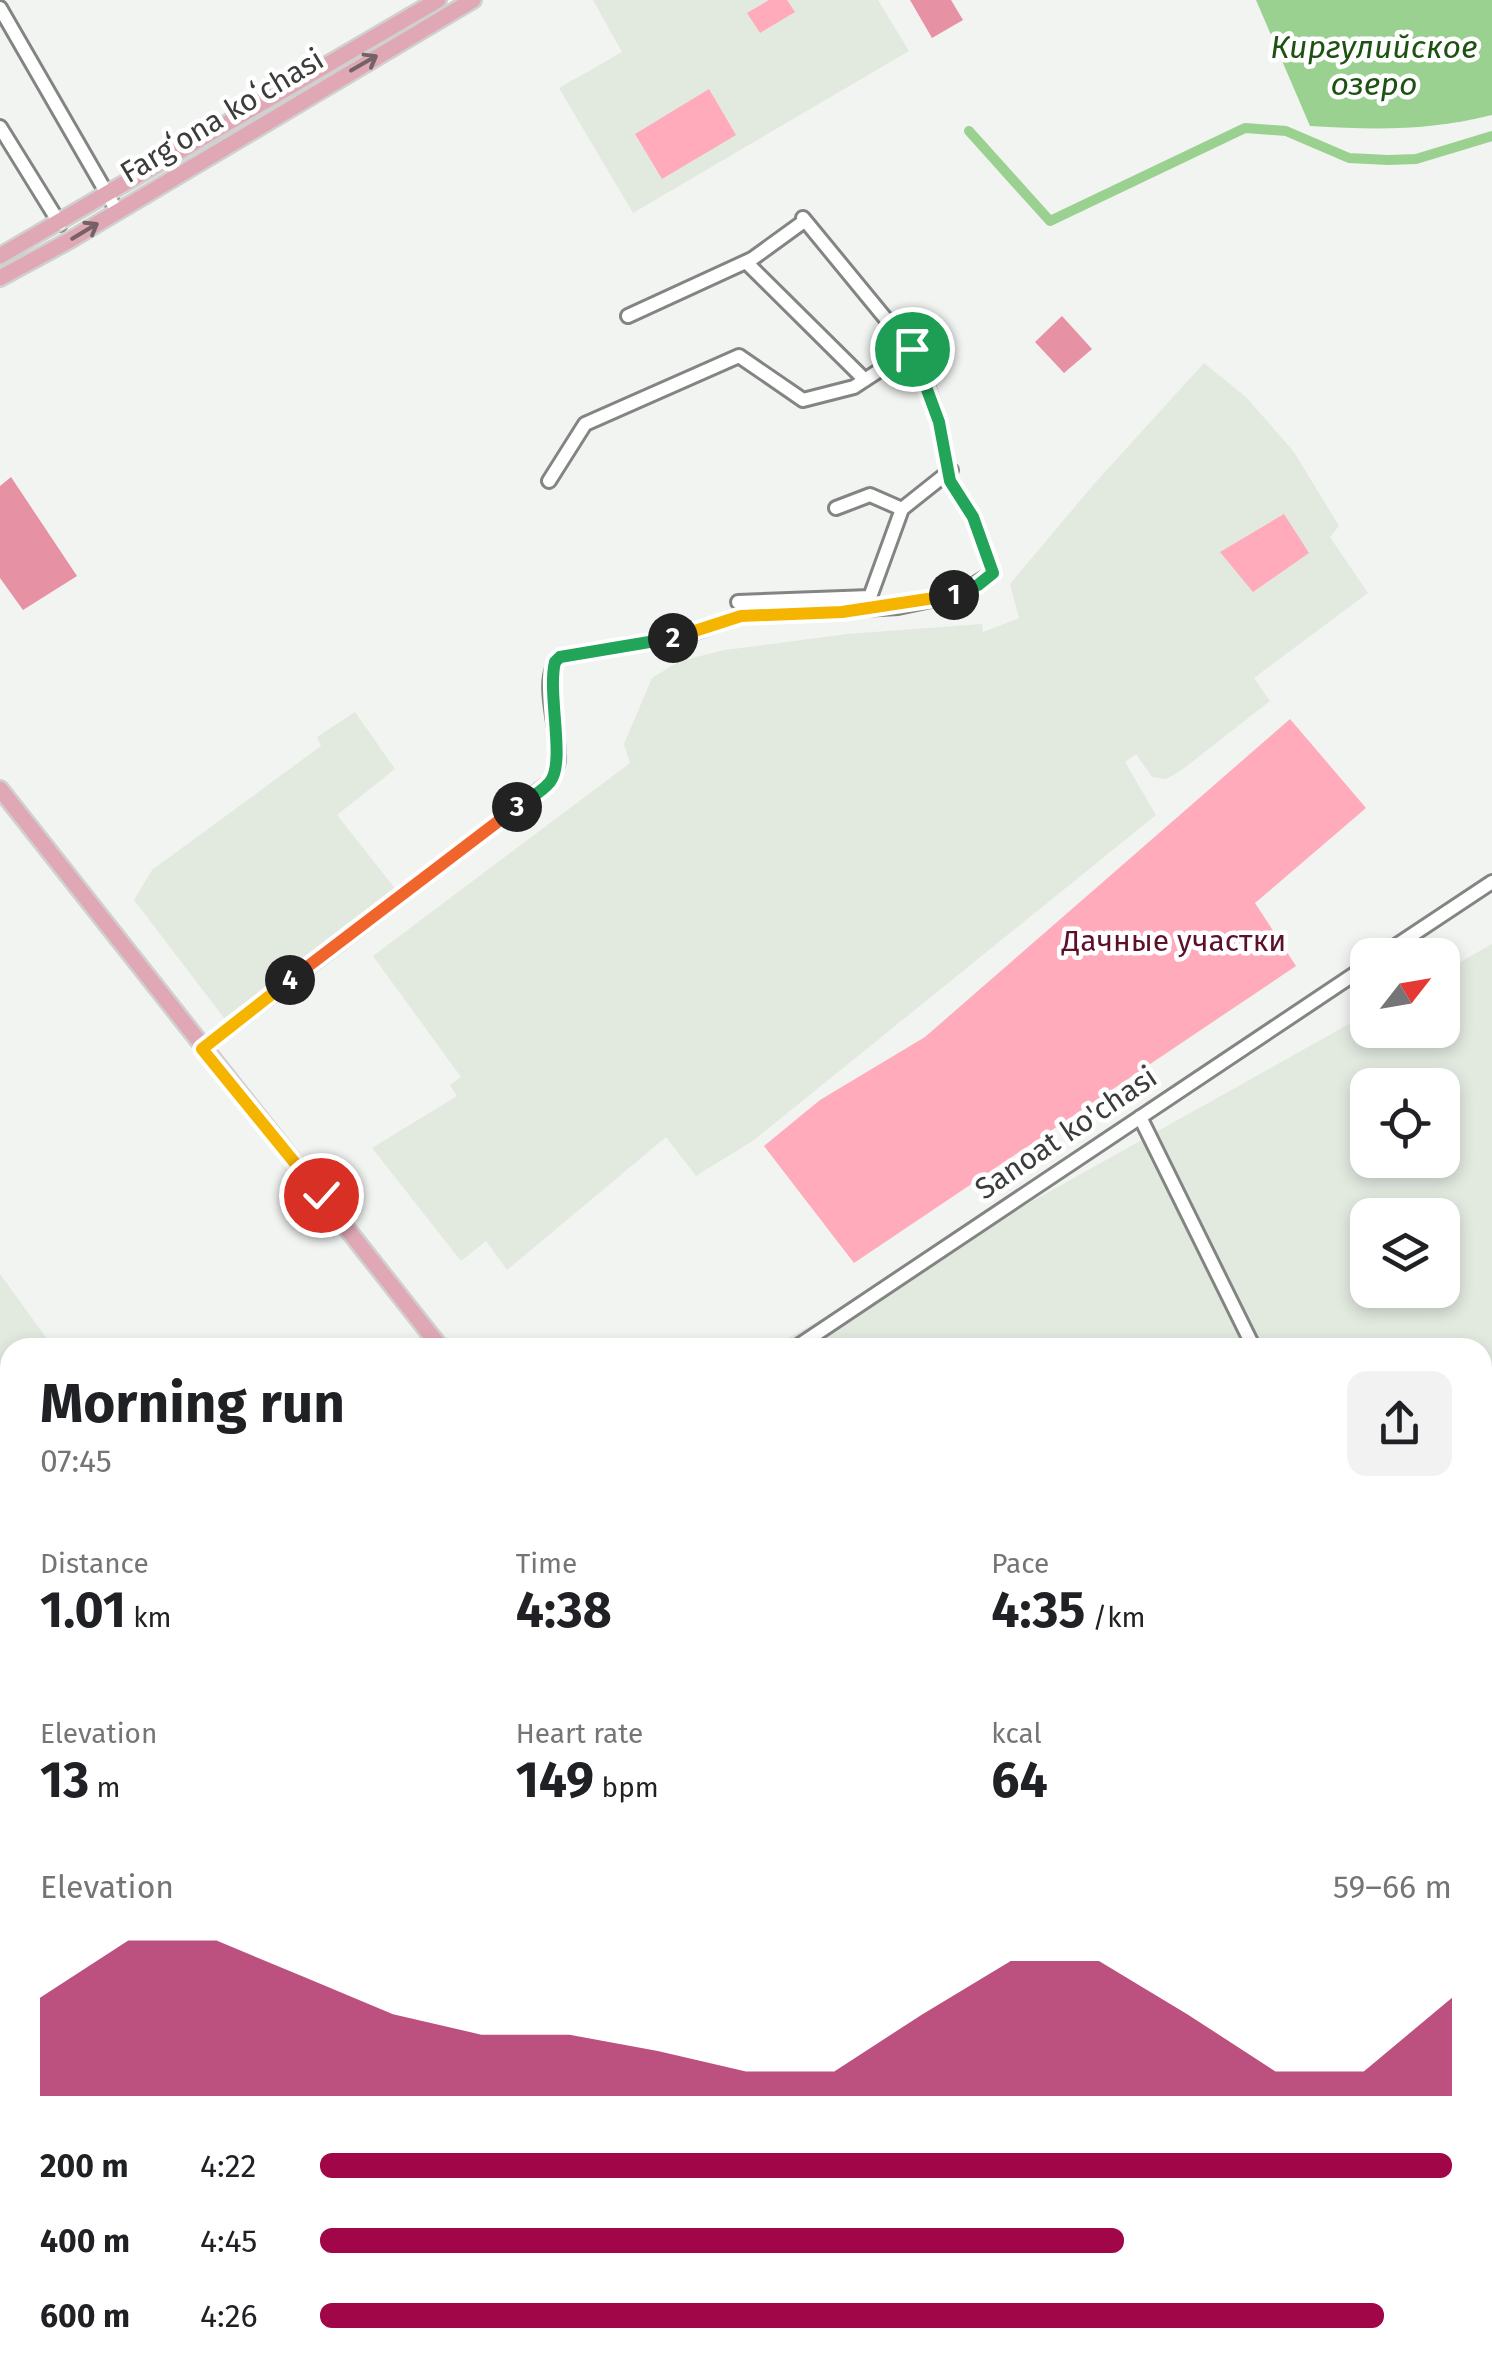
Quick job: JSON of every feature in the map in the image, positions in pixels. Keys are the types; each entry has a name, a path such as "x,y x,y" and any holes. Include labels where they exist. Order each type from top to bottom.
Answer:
{"main road":[{"name":"Fargʻona koʻchasi","path":"0,256 438,0"},
{"name":"Fargʻona koʻchasi","path":"0,278 473,0"},
{"path":"0,790 433,1338"}],"street":[{"path":"0,8 117,211"},
{"path":"0,127 60,224"},
{"path":"202,1049 550,782 558,760 552,716 555,662 560,657 680,637 741,616 898,606 960,594 993,573 973,517 950,481 939,422 912,349 802,220 746,262 628,316"},
{"path":"746,262 865,380"},
{"path":"549,480 585,424 740,356 803,400 854,387 912,349"},
{"path":"738,602 870,597 902,508 951,470"},
{"path":"836,508 870,495 902,508"},
{"path":"1408,938 1492,882"},
{"name":"Sanoat ko'chasi","path":"810,1338 1350,977"},
{"path":"1140,1117 1249,1338"}],"shaded area":[{"path":"593,0 878,0 909,51 633,213 559,88 622,52"},
{"path":"910,0 951,0 963,20 932,38"},
{"path":"1062,316 1092,349 1064,373 1035,342"},
{"path":"1204,363 1246,397 1294,452 1339,526 1330,537 1368,593 1254,678 1270,701 1183,769 1166,779 1152,777 1136,754 1125,762 1156,815 754,1140 696,1176 666,1137 507,1270 486,1241 461,1261 372,1148 457,1096 450,1085 461,1077 373,956 630,763 624,744 652,678 680,661 725,650 847,634 982,624 983,632 1019,618 1010,584"},
{"path":"11,477 77,576 23,610 0,578 0,486"},
{"path":"355,712 395,769 337,815 397,891 224,1018 134,900 152,870 321,746 317,737"},
{"path":"1492,944 1492,1338 788,1338 1350,1024 1350,1048 1460,1048 1460,962"},
{"path":"0,1274 46,1338 0,1338"}],"green space":[{"path":"769,0 787,0 795,12 760,33 747,13"},
{"path":"709,89 736,135 662,179 635,134"},
{"path":"1284,514 1309,553 1253,592 1220,552"},
{"name":"Дачные участки","path":"1290,719 1366,808 1255,903 1296,966 854,1263 764,1146 820,1100 925,1037"}],"water":[{"name":"Киргулийское озеро","path":"1256,0 1492,0 1492,115 1402,128 1310,126"}],"waterway":[{"path":"969,131 1050,221 1245,128 1286,131 1349,158 1388,160 1416,159 1492,136"}],"route":[{"path":"321,1195 202,1049 550,782 558,760 552,716 552,671 560,657 680,637 741,616 842,612 960,594 993,573 973,517 950,481 939,422 912,349"}]}
